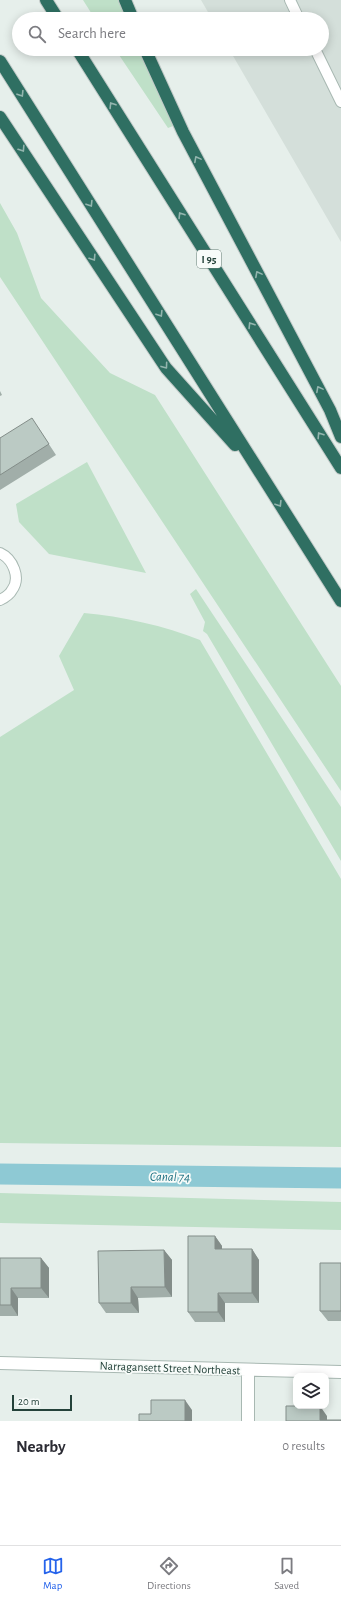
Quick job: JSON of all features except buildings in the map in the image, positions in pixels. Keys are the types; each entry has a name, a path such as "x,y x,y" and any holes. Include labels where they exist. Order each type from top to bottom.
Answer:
{"highway":[{"path":"46,0 54,12"},
{"path":"125,0 130,12"},
{"name":"I 95","path":"81,56 341,468"},
{"path":"148,56 182,132 330,410 341,437"},
{"path":"0,61 341,601"},
{"path":"0,117 166,368 258,471"}],"street":[{"name":"Narragansett Street Northeast","path":"0,1363 341,1372"},
{"path":"248,1370 248,1421"}],"lane":[{"path":"290,0 296,12"},
{"path":"318,56 341,102"},
{"path":"0,553 6,556 14,567 16,580 12,591 0,600"}],"shaded area":[{"path":"201,0 341,0 341,242 233,56 329,56 329,12 208,12"}],"green space":[{"path":"83,0 119,0 123,12 91,12"},
{"path":"120,56 142,56 173,126 168,128"},
{"path":"0,203 17,233 41,298 110,373 155,395 341,686 341,791 0,277"},
{"path":"87,462 146,573 49,554 19,522 16,504"},
{"path":"196,589 341,807 341,861 207,634 203,631 205,622 190,594"},
{"path":"84,613 143,622 200,640 341,879 341,1147 0,1143 0,737 74,690 59,656"},
{"path":"0,1193 341,1202 341,1230 0,1223"}],"waterway":[{"name":"Canal 74","path":"0,1174 341,1178"}]}
